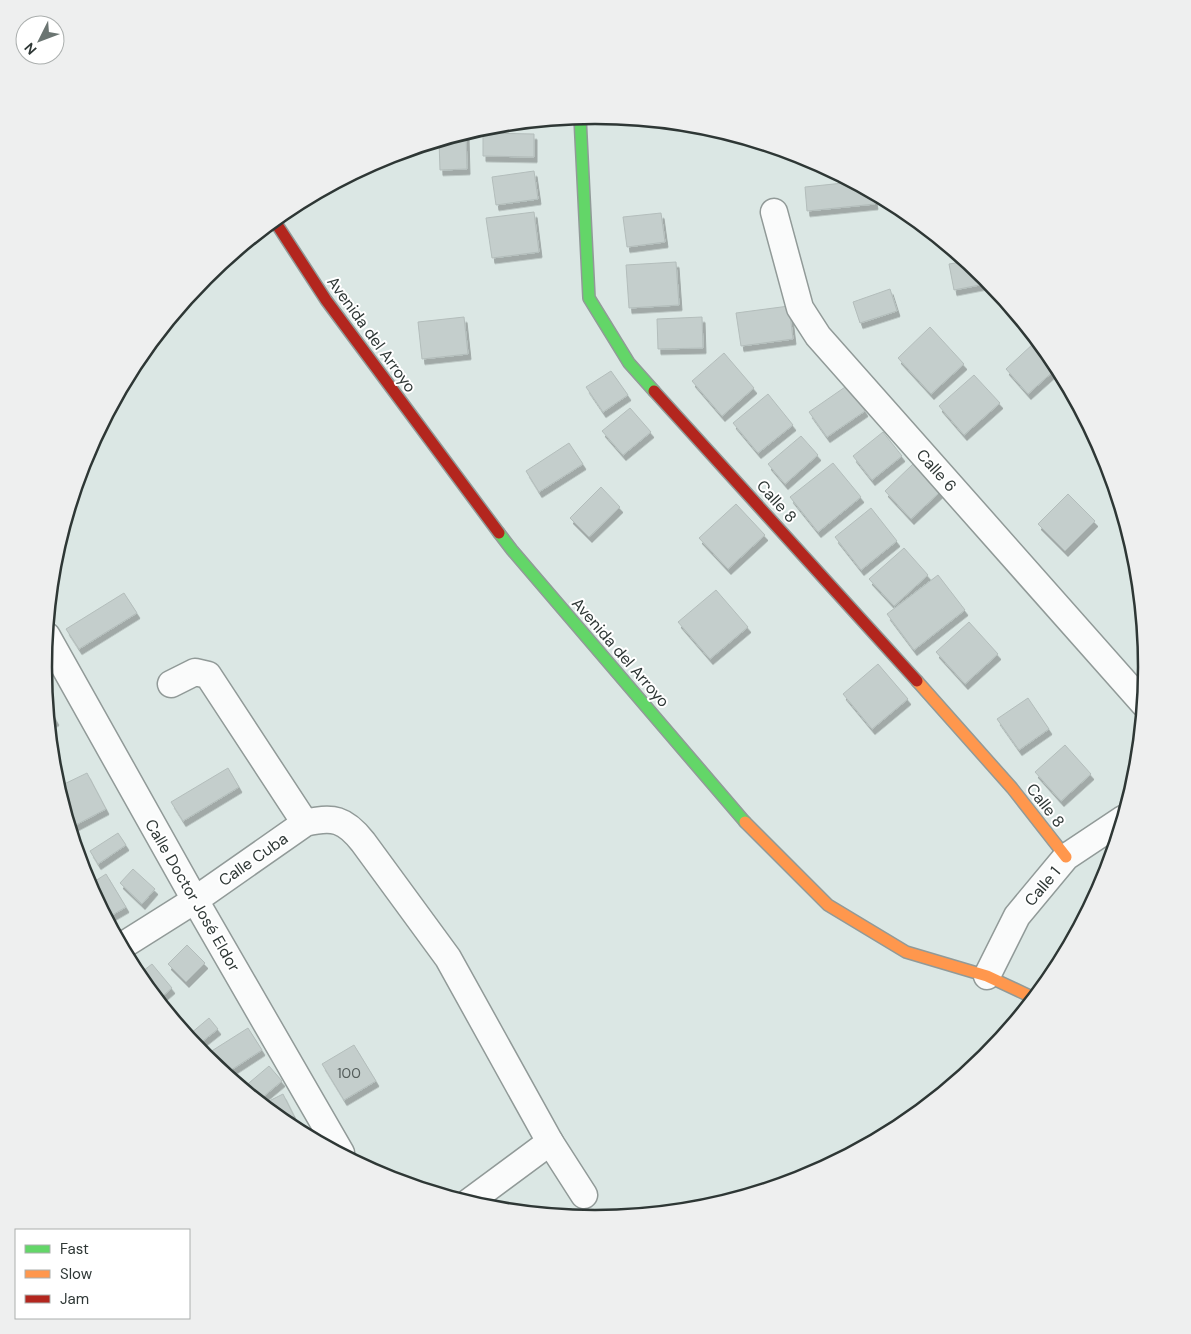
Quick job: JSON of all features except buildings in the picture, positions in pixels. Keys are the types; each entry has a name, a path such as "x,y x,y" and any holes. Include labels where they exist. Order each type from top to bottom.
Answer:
{"street":[{"name":"Calle 8","path":"580,124 589,298 628,363 758,504 1012,788 1066,857"},
{"name":"Calle 6","path":"774,212 800,308 818,336 1137,696"},
{"name":"Avenida del Arroyo","path":"278,227 326,300 512,550 750,827 828,905 906,952 987,976 1028,995"},
{"name":"Calle Doctor José Eldor","path":"53,647 195,900 335,1143"},
{"path":"171,684 195,672 208,675 305,823"},
{"name":"Calle Cuba","path":"128,942 195,900 305,823 324,818 338,820 352,828 448,958 550,1142"},
{"name":"Calle 1","path":"987,976 1017,916 1066,857 1115,824"},
{"path":"476,1197 550,1142 584,1195"}],"traffic: fast":[{"path":"580,124 589,298 629,363 654,391"},
{"path":"499,533 745,822"}],"traffic: slow":[{"path":"917,681 1012,788 1066,857"},
{"path":"745,822 828,905 906,952 987,976 1028,995"}],"traffic: jam":[{"path":"278,227 326,300 499,533"},
{"path":"654,391 917,681"}]}
